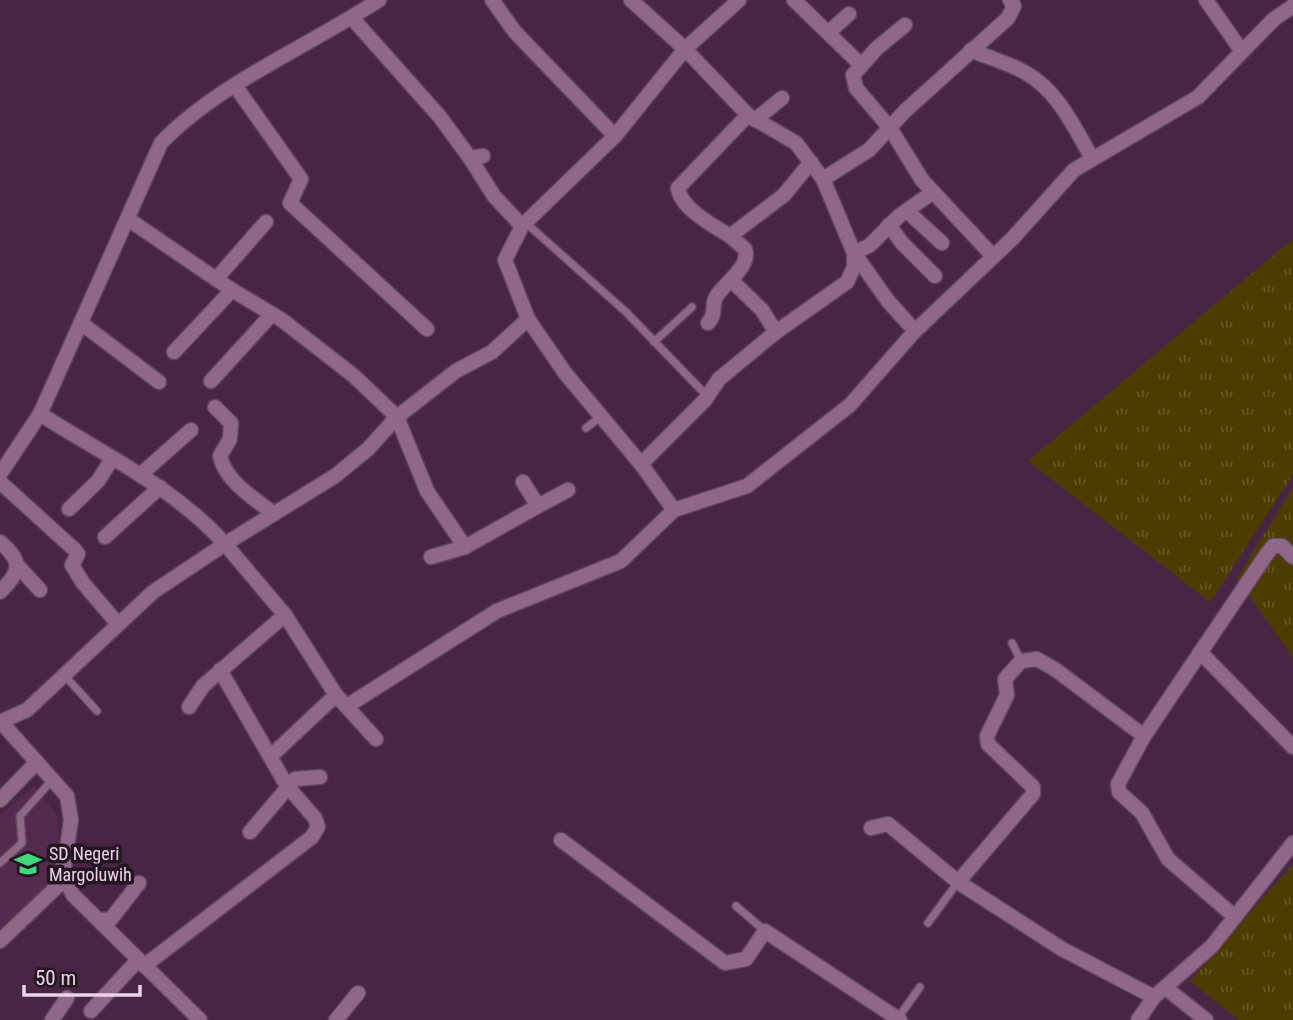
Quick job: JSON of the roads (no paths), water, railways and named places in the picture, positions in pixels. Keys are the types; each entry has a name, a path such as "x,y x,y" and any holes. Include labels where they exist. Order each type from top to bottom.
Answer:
{"street":[{"path":"0,474 40,414 161,143 185,118 379,0"},
{"path":"492,0 515,32 615,136"},
{"path":"631,0 685,49 751,117 796,143 822,179 855,253 888,301 915,331"},
{"path":"674,510 641,464 565,373 528,319 505,266 508,251 524,225 615,136 685,49 739,0"},
{"path":"794,0 860,64"},
{"path":"822,179 869,150 971,50 1008,18 1014,6 1010,0"},
{"path":"1206,0 1241,51"},
{"path":"272,755 341,700 497,611 621,561 674,510 747,486 850,405 915,331 992,255 1012,239 1074,170 1198,97 1274,19 1293,6"},
{"path":"828,33 849,14"},
{"path":"352,18 477,157 494,196 524,225"},
{"path":"905,25 860,64 853,75 856,88 890,128 913,168 992,255"},
{"path":"971,50 1019,70 1037,81 1064,109 1092,158"},
{"path":"236,86 301,179 290,203 427,329"},
{"path":"708,323 714,317 716,297 745,262 747,253 730,236 711,225 677,192 751,117 782,98"},
{"path":"730,236 784,195 811,162"},
{"path":"855,253 870,245 899,217 933,192"},
{"path":"890,203 899,217 942,243"},
{"path":"899,217 902,243 935,276"},
{"path":"128,219 272,314 355,376 397,417 427,491 465,547"},
{"path":"216,279 266,222"},
{"path":"641,464 708,396 719,379 776,332 847,282 854,267 855,253"},
{"path":"731,280 762,310 776,332"},
{"path":"174,352 232,290"},
{"path":"211,381 272,314"},
{"path":"200,1020 73,895 64,880 71,820 67,796 0,722 27,710 153,592 225,544 335,477 368,449 397,417 456,371 492,352 528,319"},
{"path":"81,323 159,382"},
{"path":"215,407 231,423 230,439 220,456 224,468 248,494 274,514"},
{"path":"40,414 160,486 205,521 285,615 341,700 376,739"},
{"path":"140,475 191,430"},
{"path":"69,509 98,481 112,459"},
{"path":"0,482 75,550 78,554 72,565 83,583 118,624"},
{"path":"523,482 538,506"},
{"path":"105,537 160,486"},
{"path":"431,557 465,547 568,490"},
{"path":"0,542 14,554 17,565 40,590"},
{"path":"1235,918 1168,859 1142,813 1119,792 1118,785 1143,736 1273,545 1282,546 1293,557"},
{"path":"0,592 11,581 17,565"},
{"path":"189,707 203,686 285,615"},
{"path":"1200,652 1293,747"},
{"path":"958,882 1033,794 1034,787 988,744 987,736 1007,695 1006,679 1021,661 1037,659 1056,670 1143,736"},
{"path":"90,1011 140,963 312,836 318,827 315,818 287,786 272,755 220,670"},
{"path":"0,800 37,762"},
{"path":"250,832 295,779 320,777"},
{"path":"871,828 888,824 958,882 1062,949 1160,993 1206,1020"},
{"path":"561,840 725,963 746,960 765,931 899,1019"},
{"path":"1138,1020 1160,993 1212,946 1293,842"},
{"path":"0,941 64,880"},
{"path":"101,920 111,919 139,883"},
{"path":"336,1020 358,993"},
{"path":"52,1020 55,1012 68,998"}],"lane":[{"path":"524,225 614,300 708,396"},
{"path":"654,342 692,307"},
{"path":"586,428 600,417"},
{"path":"1012,643 1021,661"},
{"path":"65,676 97,711"},
{"path":"0,863 22,843 20,816 53,779"},
{"path":"928,923 958,882"},
{"path":"736,906 765,931"},
{"path":"899,1019 920,987"}],"place":[{"name":"SD Negeri Margoluwih","path":"28,864"}]}
